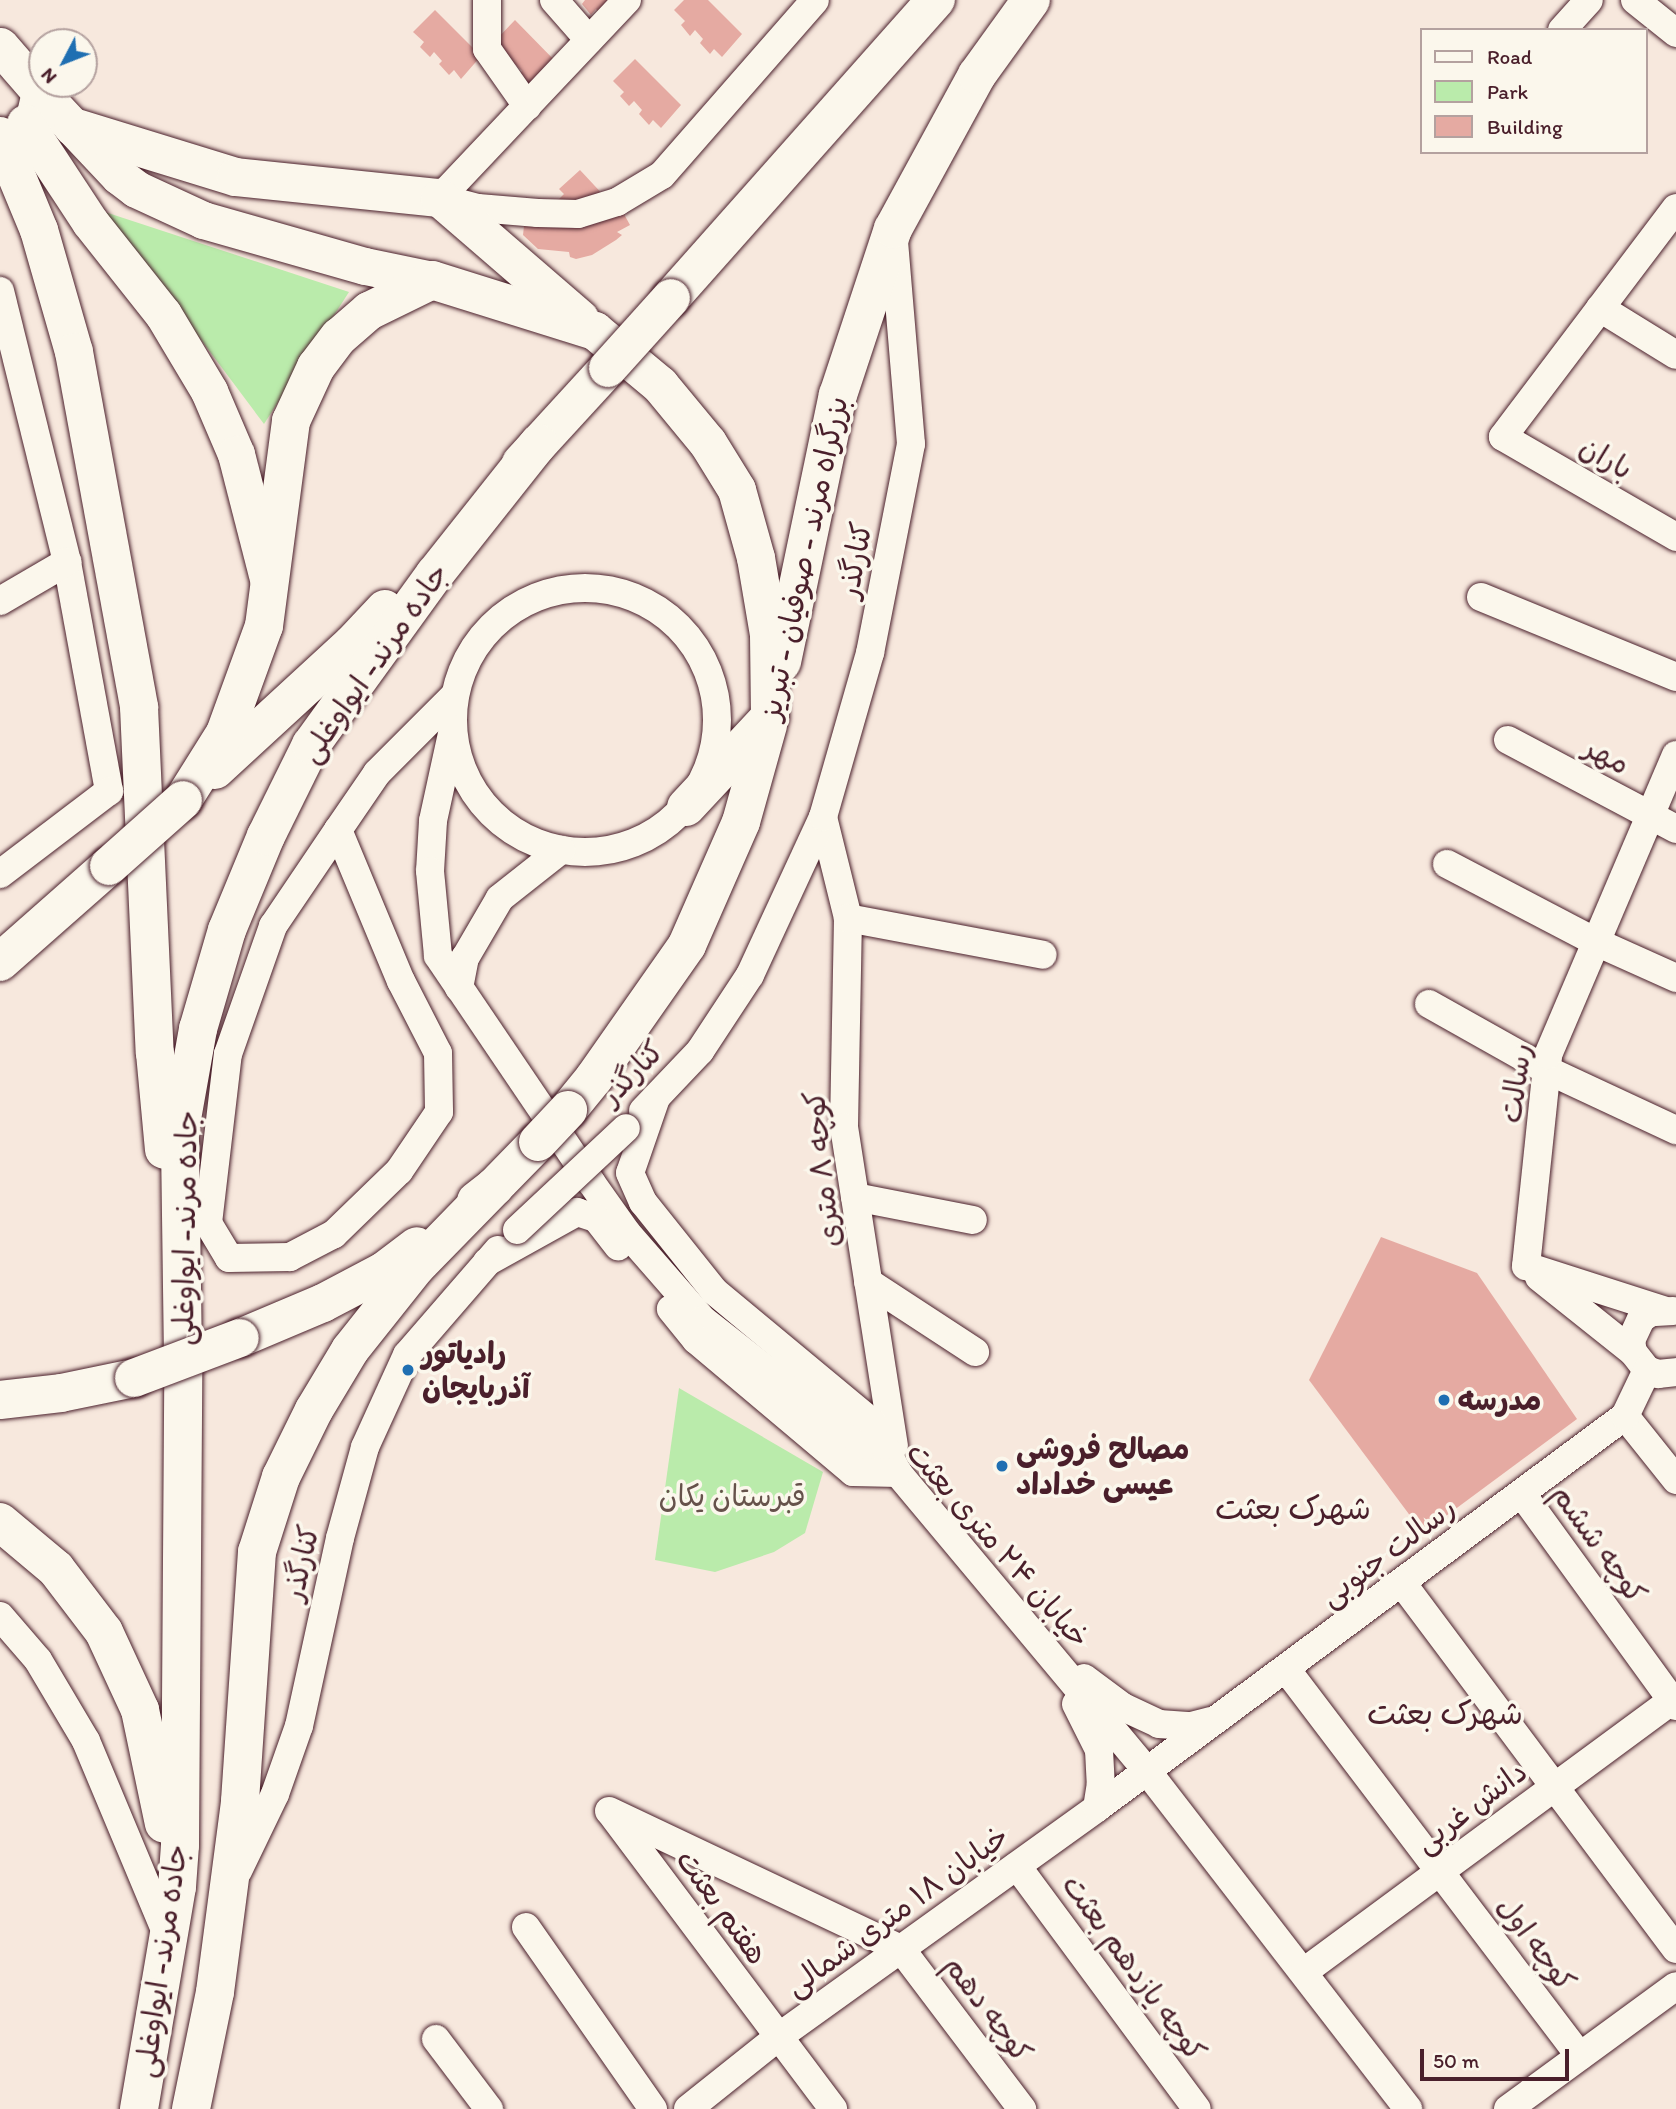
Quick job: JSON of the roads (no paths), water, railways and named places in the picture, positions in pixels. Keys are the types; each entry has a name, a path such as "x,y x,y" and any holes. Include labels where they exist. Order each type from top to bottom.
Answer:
{"highway":[{"path":"0,962 183,800 352,644 540,443 936,0"},
{"name":"بزرگراه مرند - صوفیان - تبریز","path":"495,1186 568,1110 594,1078 687,945 722,868 741,822 770,717 838,395 893,229 977,75 1031,0"},
{"path":"16,118 39,230 74,352 139,707 155,1053 183,1358"},
{"path":"72,127 236,177 440,198 660,385 708,443 737,490 756,558 769,635 770,717 716,760 686,807"},
{"path":"183,800 225,733 264,626 268,579 291,421 316,367 339,337 369,311 432,280 594,331"},
{"name":"جاده مرند- ایواوغلی","path":"139,2109 177,1886 180,1831 183,1358 180,1130 198,1029 227,930 266,836 312,745 435,574 540,443"},
{"path":"716,760 722,868"},
{"path":"0,1399 61,1393 134,1378 323,1303 384,1271 495,1186"},
{"name":"جاده مرند- ایواوغلی","path":"191,2109 215,1992 240,1801 257,1552 281,1477 314,1410 350,1350 416,1267 495,1186"},
{"path":"0,1387 61,1393"},
{"path":"0,1522 56,1569 104,1632 140,1710 177,1886"}],"main road":[{"path":"0,46 16,118 90,222 163,314 209,391 236,454 268,579"},
{"path":"16,118 72,127 136,189"},
{"path":"90,222 92,206 103,189 116,185 136,189 203,220 365,266 432,280"}],"street":[{"path":"488,0 486,49 527,106"},
{"path":"554,0 589,40"},
{"path":"627,0 440,198 478,208 578,214 617,202 662,175 815,0"},
{"path":"1564,28 1589,0"},
{"path":"1635,0 1676,33"},
{"path":"1676,208 1600,308 1676,355"},
{"name":"کنارگذر","path":"228,1892 275,1794 299,1726 340,1538 365,1447 407,1355 517,1230 626,1128 700,1051 750,975 823,817 870,653 911,444 893,229"},
{"path":"0,291 67,562 109,791 0,874"},
{"name":"باران","path":"1600,308 1503,437 1676,537"},
{"path":"0,601 67,562"},
{"path":"686,807 660,830 629,845 596,852 561,850 518,833 499,820 475,795 460,764 453,730 455,695 466,662 478,643 510,610 541,594 575,588 610,590 642,601 662,613 694,646 710,676 715,699 716,760"},
{"path":"1481,597 1676,677"},
{"path":"338,830 401,981 438,1053 439,1112 400,1171 334,1234 290,1257 229,1258 208,1223 228,1054 273,926 338,830 377,773 455,695"},
{"name":"خیابان ۲۴ متری بعثت","path":"453,730 433,821 430,871 438,956 613,1213 703,1320 898,1473 1147,1771 1305,1971 1408,2109"},
{"name":"مهر","path":"1508,740 1676,829"},
{"name":"رسالت","path":"1526,1266 1541,1148 1548,1055 1676,755"},
{"name":"کوچه ۸ متری","path":"823,817 848,918 844,1127 898,1473"},
{"path":"459,988 465,958 500,898 561,850"},
{"path":"1447,864 1596,942 1676,978"},
{"path":"848,918 1043,955"},
{"path":"1429,1004 1545,1069 1676,1130"},
{"path":"487,1262 577,1212 596,1218 696,1340 853,1472 898,1473 872,1422 714,1291 643,1202 631,1173 656,1098"},
{"path":"855,1197 973,1220"},
{"path":"1526,1266 1669,1311"},
{"path":"1526,1266 1658,1374 1676,1372"},
{"path":"868,1283 975,1352"},
{"name":"رسالت جنوبی","path":"1147,1771 1625,1416 1640,1361 1634,1328 1641,1319 1669,1311"},
{"path":"1625,1416 1676,1480"},
{"name":"کوچه ششم","path":"1522,1494 1674,1701"},
{"path":"1402,1583 1676,1949"},
{"path":"0,1616 38,1660 86,1741 168,1937"},
{"path":"1051,1655 1145,1719 1173,1727 1217,1720"},
{"path":"1051,1655 1099,1750 1101,1783 1097,1808"},
{"name":"کوچه اول","path":"1286,1669 1580,2056"},
{"name":"دانش غربی","path":"1305,1971 1674,1701"},
{"name":"خیابان ۱۸ متری شمالی","path":"688,2109 777,2038 1147,1771"},
{"name":"هفتم بعثت","path":"833,2109 777,2038 609,1811 901,1949"},
{"name":"کوچه یازدهم بعثت","path":"1017,1866 1197,2109"},
{"path":"526,1927 653,2109"},
{"name":"کوچه دهم","path":"901,1949 1022,2109"},
{"path":"1508,2109 1676,1986"},
{"path":"436,2039 489,2109"}],"place":[{"name":"رادیاتور آذربایجان","path":"408,1370"},
{"name":"مدرسه","path":"1444,1400"},
{"name":"مصالح فروشی عیسی خداداد","path":"1002,1466"}],"district":[{"name":"شهرک بعثت","path":"1293,1508"},
{"name":"شهرک بعثت","path":"1445,1713"}],"park label":[{"name":"قبرستان یکان","path":"732,1496"}]}
